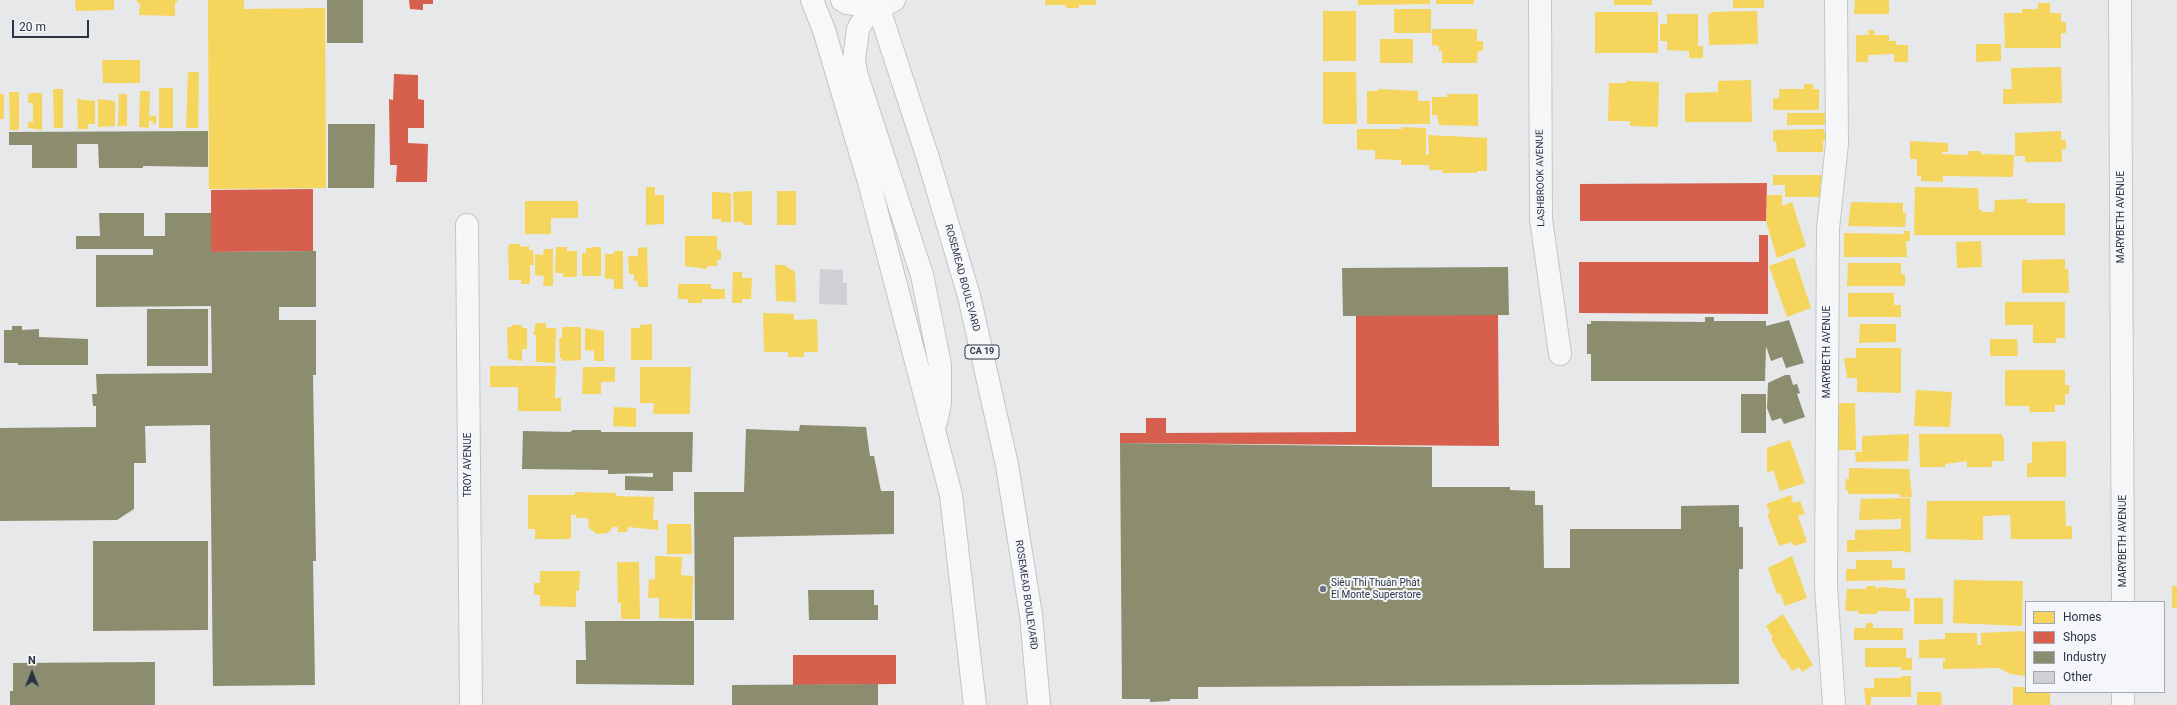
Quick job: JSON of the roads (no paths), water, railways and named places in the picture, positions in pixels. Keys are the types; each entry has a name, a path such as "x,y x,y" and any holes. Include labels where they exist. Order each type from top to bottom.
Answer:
{"main road":[{"path":"812,0 824,30 869,182 951,495 975,705"},
{"path":"842,0 847,3 883,3"},
{"path":"883,3 865,18 858,29 854,60 856,73 922,275 940,365 940,402 934,429"},
{"name":"ROSEMEAD BOULEVARD","path":"883,3 969,296 1007,465 1031,615 1039,705"}],"street":[{"name":"LASHBROOK AVENUE","path":"1540,0 1541,220 1560,354"},
{"name":"MARYBETH AVENUE","path":"1834,705 1826,578 1828,228 1837,144 1836,0"},
{"name":"MARYBETH AVENUE","path":"2120,0 2123,601"},
{"name":"TROY AVENUE","path":"467,225 471,705"},
{"path":"2123,693 2123,705"}],"place":[{"name":"Siêu Thi Thuân Phát El Monte Superstore","path":"1323,589"}]}
